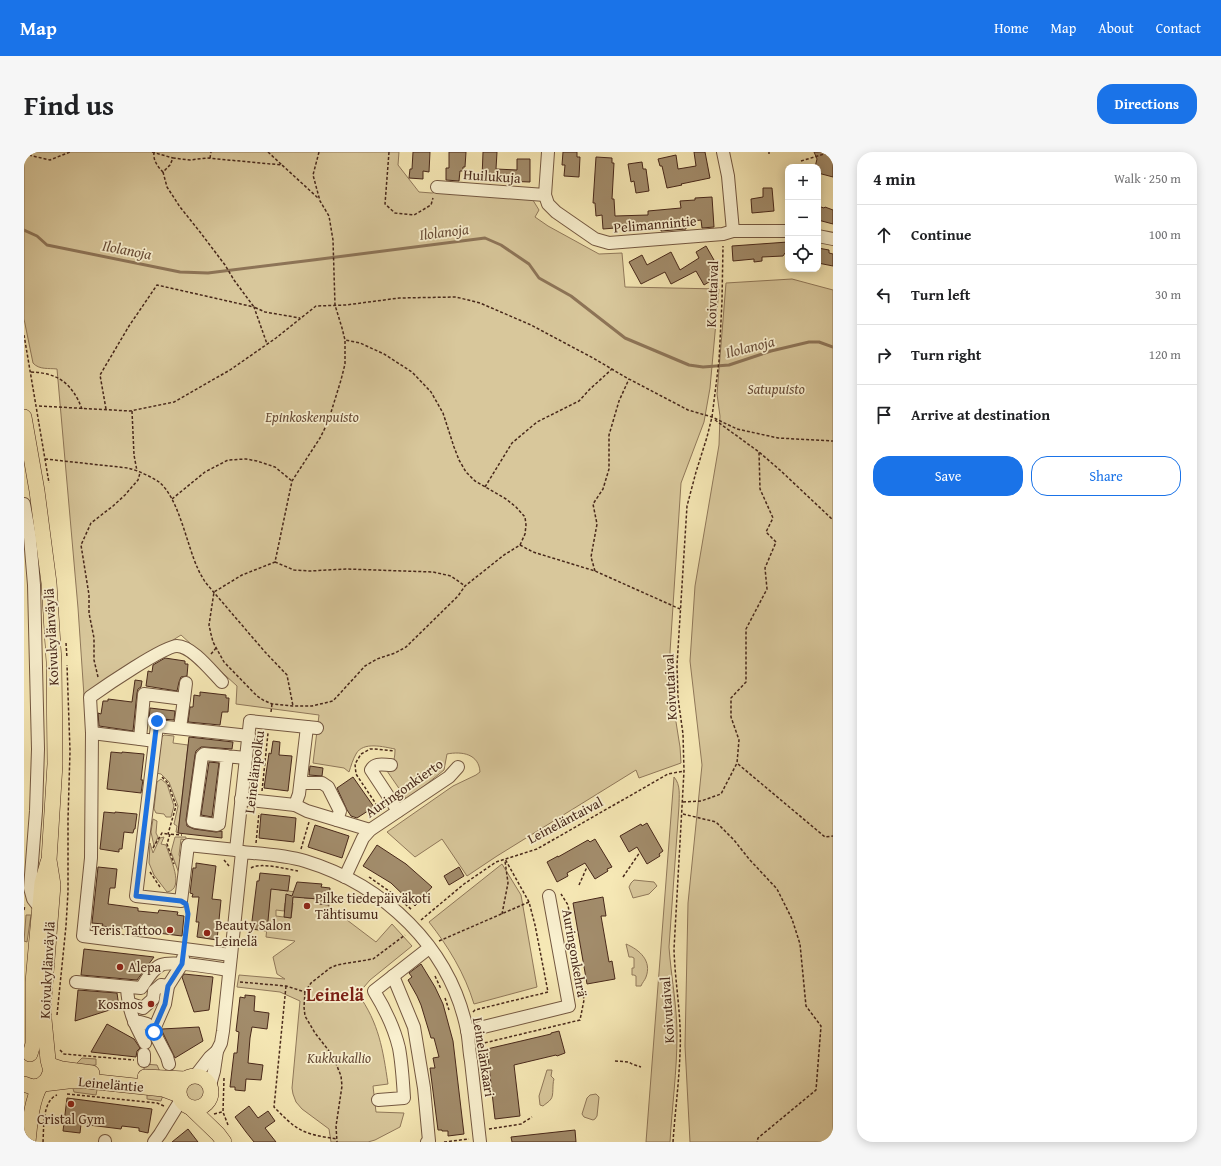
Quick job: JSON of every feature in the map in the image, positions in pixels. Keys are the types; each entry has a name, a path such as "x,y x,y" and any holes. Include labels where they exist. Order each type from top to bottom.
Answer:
{"main road":[{"name":"Koivukylänväylä","path":"24,417 26,444 36,491 47,568 53,649 55,764 49,860 53,885 44,1009 51,1071 49,1077 34,1096 28,1142"},
{"name":"Koivukylänväylä","path":"27,1055 33,1044 34,982 42,883 49,860"},
{"name":"Koivukylänväylä","path":"27,1055 36,1053 42,1055 49,1062"},
{"name":"Leineläntie","path":"49,1062 62,1069 90,1073 168,1079 190,1077"},
{"path":"190,1077 201,1077 207,1080 210,1085 211,1096 205,1105 200,1108 182,1103 179,1088 181,1083 190,1077"},
{"name":"Leineläntie","path":"42,1085 68,1081 88,1081 162,1089 182,1103 221,1138"},
{"path":"24,1084 32,1087 42,1085"},
{"name":"Leineläntie","path":"209,1101 221,1138"}],"street":[{"path":"545,195 548,152"},
{"path":"723,152 728,176 728,233"},
{"name":"Huilukuja","path":"437,186 545,195"},
{"name":"Pelimannintie","path":"545,195 548,204 556,212 595,239 609,243 728,233 785,231"},
{"path":"821,237 833,239"},
{"path":"24,504 30,537 34,585 38,749 36,811 30,888 33,899 40,908"},
{"path":"222,682 192,652 178,646 166,649 103,688 90,698 92,733 91,858 83,936 231,955"},
{"path":"36,650 53,649"},
{"path":"181,731 186,683"},
{"path":"140,739 143,720 144,694 184,699"},
{"path":"143,720 157,721 157,726 136,886 136,896 181,901"},
{"path":"210,1085 223,1031 231,955 234,850 242,798 250,721 312,728 299,794 295,805"},
{"path":"157,726 181,731 248,736"},
{"path":"92,733 155,741"},
{"path":"227,756 219,824 196,822 194,821 202,756 204,754 227,756 246,758"},
{"path":"391,765 376,764 371,770 398,811"},
{"name":"Auringonkierto","path":"345,877 363,838 370,830 449,777 458,767"},
{"path":"301,783 322,783 328,787 340,811 337,820"},
{"path":"242,798 295,805 312,812 370,830"},
{"name":"Leinelänkaari","path":"181,901 188,845 268,854 304,861 345,877 369,890 396,910 413,927 434,944 442,967 472,1029 474,1140"},
{"name":"Auringonkehrä","path":"472,1029 569,1006 549,896"},
{"path":"378,1100 404,1098 399,1048 385,1010 374,991 434,944"},
{"path":"128,1003 143,1008 153,999 154,991 165,986 182,964 184,949"},
{"path":"76,982 140,988 153,970 160,965 170,962 229,970"},
{"path":"151,1026 165,1004 165,986 153,970"},
{"path":"393,976 414,1027 424,1088 429,1141 427,1142"},
{"path":"126,987 128,1003 144,1053"},
{"path":"134,1022 140,1022 151,1026 169,1064"},
{"path":"190,1077 217,1051"},
{"path":"154,1142 182,1103"},
{"path":"165,1142 182,1103"}],"path":[{"path":"24,154 50,160 70,152"},
{"path":"267,344 254,307 167,188 163,172 159,168 154,158 153,152 173,158 190,160 210,158 282,165"},
{"path":"210,158 211,152"},
{"path":"268,152 319,199"},
{"path":"275,562 292,481 320,438 328,422 345,364 345,340 335,305 333,240 328,216 319,199 312,174 319,152"},
{"path":"389,152 384,204 395,214 414,215 431,205 437,186"},
{"path":"801,161 831,152"},
{"path":"163,172 170,165 173,158"},
{"name":"Koivutaival","path":"673,1142 680,1053 679,1012 674,967 674,949 684,771 683,734 678,698 677,665 680,609 687,506 712,417 719,362 722,301 728,233"},
{"path":"106,410 100,375 129,326 157,285 254,307 265,312 300,318"},
{"path":"38,406 132,411 174,402 230,370 267,344 316,306 399,298 456,297 480,303 531,325 688,410 712,417 738,429 778,438 833,441"},
{"path":"214,592 209,625 213,642 224,662 256,696 272,704 312,706 333,701 365,666 377,659 395,653 406,647 458,596 465,586 504,555 520,545 525,534 525,517 516,507 475,481 466,472 459,460 443,413 431,392 412,372 384,354 360,343 345,340"},
{"path":"485,487 512,443 537,422 579,401 612,369"},
{"path":"31,372 45,373 60,379 73,391 82,408"},
{"path":"595,571 591,557 597,524 592,504 602,489 610,469 609,436 619,401 629,379"},
{"path":"132,411 134,455 137,470"},
{"path":"712,417 759,452 833,520"},
{"path":"683,802 701,801 721,794 737,764 739,740 730,718 732,698 746,682 746,629 767,589 765,568 776,542 766,532 772,518 760,489 759,452"},
{"path":"45,458 128,468 137,470 160,483 172,500 179,515 198,570 205,582 265,652 287,675 293,706"},
{"path":"172,500 205,472 228,460 246,459 257,461 275,468 292,481"},
{"path":"103,688 97,675 94,660 94,638 89,614 89,595 81,545 91,523 125,495 138,480 141,472"},
{"path":"520,545 533,552 595,571 680,609"},
{"path":"214,592 242,575 275,562 294,570 310,571 346,569 433,572 451,576 465,586"},
{"name":"Leinelänpolku","path":"262,843 256,842 272,704"},
{"path":"383,814 356,774 355,764 361,754 370,749 374,748 394,751"},
{"path":"737,764 825,837 833,836"},
{"name":"Leineläntaival","path":"417,916 421,920 464,884 496,862 538,849 668,774 684,771"},
{"path":"151,773 159,775 168,783 176,806 167,844 176,870"},
{"path":"306,850 301,849 312,812"},
{"path":"682,814 716,822 777,889 792,919 800,944 806,1006 821,1026 816,1090 758,1138 757,1142"},
{"path":"151,842 153,849 162,833 185,836"},
{"path":"230,868 223,856 234,850"},
{"path":"623,878 640,852"},
{"path":"481,1050 472,1029 473,1012 475,1010 548,992 529,902 504,859"},
{"path":"502,914 508,883 504,859"},
{"path":"579,885 587,867"},
{"path":"149,870 152,877 161,888"},
{"path":"368,877 396,896 413,911"},
{"path":"181,901 186,904 188,914 184,949"},
{"path":"434,944 529,902"},
{"path":"337,1142 336,1126 342,1086 341,1076 329,1051 315,1033 305,1016 304,992 311,983 330,968 348,962 373,960 405,934"},
{"path":"434,944 441,946"},
{"path":"236,982 286,986 304,992"},
{"path":"286,986 274,1107 287,1121 302,1131 318,1136 337,1139"},
{"path":"329,1051 333,1048"},
{"path":"615,1061 629,1062 641,1067"},
{"path":"43,1142 48,1103 51,1098 60,1094"},
{"path":"67,1094 157,1103 182,1103"},
{"path":"489,1129 521,1124 532,1117"},
{"path":"444,1142 474,1140"}],"green space":[{"name":"Epinkoskenpuisto","path":"24,152 399,152 398,165 419,192 432,193 441,191 531,197 539,210 535,217 548,226 599,254 622,253 625,287 719,289 710,388 704,422 681,483 670,652 672,697 681,763 639,778 636,770 467,876 442,839 415,857 387,832 453,786 480,772 477,761 469,755 458,753 447,754 444,770 407,800 387,771 394,761 395,749 380,746 364,747 356,754 349,772 344,768 313,763 319,715 236,704 237,686 181,635 84,696 78,608 57,369 41,368 33,363 24,319"},
{"name":"Satupuisto","path":"792,279 833,290 833,1142 690,1142 685,1046 688,903 702,765 690,661 695,586 719,445 720,416 717,394 726,283"},
{"path":"164,735 174,736 173,743 188,745 178,833 176,832 177,826 174,824 178,806 169,782 161,774 156,773 159,740"},
{"path":"674,777 679,787 679,806 669,947 677,1024 677,1048 670,1142 646,1142"},
{"path":"161,779 167,784 174,806 171,817 166,817 164,814 156,813 154,809 157,782"},
{"path":"153,819 157,821 156,833 158,837 154,846 151,832"},
{"path":"164,837 161,844 166,845 173,864 176,879 173,890 167,892 154,875 149,863 150,843 153,853 160,838"},
{"path":"175,837 186,837 186,840 181,839 179,855 182,860 180,876 171,852"},
{"path":"502,864 521,895 537,987 474,1004 466,982 455,961 429,922"},
{"path":"634,880 654,882 657,886 649,894 633,898 629,887"},
{"name":"Kukkukallio","path":"271,887 280,890 304,893 304,898 319,899 329,905 329,910 338,911 347,920 376,942 392,924 412,946 370,980 358,994 371,1016 379,1037 388,1084 373,1086 376,1112 404,1113 400,1127 368,1142 331,1142 329,1129 302,1109 296,1102 292,1088 300,1001 280,992 237,987 239,975 285,979 277,974 273,957 295,941 266,937","holes":["285,903 293,903 291,918 276,916 276,910 284,911"]},
{"path":"26,915 31,915 27,942 24,941"},
{"path":"626,944 636,949 646,961 646,978 641,986 636,986 636,976 632,975 634,958 629,957"},
{"path":"82,1058 96,1059 96,1065 82,1066 76,1064"},
{"path":"144,1064 157,1065 161,1074 144,1069"},
{"path":"547,1070 552,1070 551,1076 554,1079 553,1092 551,1099 543,1106 540,1105 539,1096"},
{"path":"195,1082 202,1085 205,1092 202,1099 195,1102 188,1099 185,1092 188,1085"},
{"path":"79,1084 97,1090 96,1095 74,1092 72,1085"},
{"path":"164,1092 161,1101 147,1099 147,1094"},
{"path":"596,1094 599,1097 597,1116 593,1120 584,1117 582,1114 587,1098 590,1095"}],"building":[{"path":"413,152 430,152 429,172 423,171 423,179 409,178 410,169 412,169"},
{"path":"449,152 466,152 465,167 463,167 463,171 460,171 459,181 446,180 446,168 449,168"},
{"path":"483,152 497,152 496,169 517,170 517,159 530,159 530,182 482,178"},
{"path":"563,152 577,152 577,157 580,157 579,177 564,176 565,165 562,165"},
{"path":"694,152 705,152 710,178 667,188 662,166 660,166 658,159 676,155 678,169 696,166"},
{"path":"814,152 833,152 833,177 821,174 821,164 816,164 817,159"},
{"path":"596,157 612,158 612,163 614,163 612,199 614,199 615,216 648,215 648,211 681,208 680,201 712,197 714,227 702,228 701,220 685,222 686,229 661,231 661,228 628,229 628,227 603,229 602,215 596,216 595,203 593,203"},
{"path":"642,162 643,169 646,169 649,191 636,193 634,181 631,182 628,164"},
{"path":"763,188 772,188 774,211 752,213 751,199 763,197"},
{"path":"821,207 833,210 833,224 821,221"},
{"path":"785,242 785,253 783,256 762,257 762,261 754,262 754,259 733,261 732,246"},
{"path":"706,246 714,260 709,263 717,277 704,285 696,271 671,284 665,272 641,284 629,262 642,255 647,265 671,252 680,270 699,258 696,252"},
{"path":"821,249 829,250 829,253 833,254 833,266 821,264"},
{"path":"165,658 185,661 185,664 188,664 187,676 181,677 177,691 146,686 148,671 152,672 153,665"},
{"path":"135,680 142,681 141,687 138,689 137,693 133,731 99,726 98,713 101,714 103,701 108,701 108,699 132,702"},
{"path":"200,692 226,695 226,698 229,698 228,712 222,712 220,725 188,722 190,707 193,707 194,695 200,696"},
{"path":"150,708 175,711 174,720 149,718"},
{"path":"189,737 233,742 232,749 201,747 196,751 186,820 187,826 194,829 216,832 222,831 222,838 178,833"},
{"path":"273,741 280,742 279,755 292,756 288,791 264,788 269,753 271,754"},
{"path":"111,752 144,754 141,793 107,789"},
{"path":"209,762 219,763 212,817 201,815"},
{"path":"310,766 323,768 322,776 309,775"},
{"path":"353,777 374,807 357,818 351,816 347,810 337,788"},
{"path":"104,812 137,814 135,829 133,833 124,832 122,849 119,849 119,852 100,849"},
{"path":"261,814 296,818 294,842 259,838"},
{"path":"647,823 663,851 659,854 660,856 647,864 637,847 629,852 620,836 641,824 642,826"},
{"path":"315,825 349,836 342,858 308,847"},
{"path":"595,839 612,867 607,869 608,871 595,879 585,863 567,873 568,876 557,882 547,862 588,840 590,842"},
{"path":"377,845 406,864 432,887 415,906 391,883 363,866"},
{"path":"196,863 216,866 212,899 221,900 217,940 197,937 199,922 196,922 199,897 192,897 193,894 190,893 193,868 196,868"},
{"path":"98,867 117,869 115,888 110,888 108,904 138,908 138,911 158,913 159,910 178,912 177,915 184,916 182,936 102,926 103,924 92,923"},
{"path":"459,867 464,876 449,885 444,876"},
{"path":"260,873 290,876 288,891 271,889 267,931 251,929 257,881 259,881"},
{"path":"297,882 322,884 321,887 330,888 329,905 319,904 319,899 293,897 291,918 284,917 286,894 292,896"},
{"path":"603,897 606,916 601,916 609,962 612,961 615,979 587,984 573,903"},
{"path":"84,949 154,957 137,980 81,975"},
{"path":"421,964 443,1004 453,1041 464,1134 448,1136 448,1131 438,1130 430,1068 435,1068 433,1058 439,1057 434,1038 431,1038 421,1005 408,980 412,977 409,973"},
{"path":"184,974 213,977 209,1010 194,1012 182,977"},
{"path":"78,990 117,993 119,1007 75,1021"},
{"path":"245,995 255,996 254,1011 269,1013 267,1029 252,1027 248,1063 263,1065 261,1080 246,1079 245,1091 235,1090 235,1087 230,1087 234,1053 237,1053 239,1032 236,1031 240,997 245,998"},
{"path":"107,1024 134,1039 140,1048 137,1051 136,1057 91,1052"},
{"path":"199,1027 203,1041 175,1058 162,1029"},
{"path":"559,1031 565,1053 514,1065 520,1116 495,1119 487,1049"},
{"path":"67,1098 152,1109 148,1133 139,1131 139,1128 122,1126 121,1129 81,1124 80,1133 63,1131"},
{"path":"249,1106 258,1118 268,1111 275,1121 265,1128 276,1142 254,1142 246,1132 235,1117"},
{"path":"188,1129 198,1142 172,1142"},
{"path":"575,1130 576,1142 512,1142 511,1137"}],"waterway":[{"name":"Ilolanoja","path":"24,230 37,236 47,245 180,272 208,273 485,238 501,245 529,264 539,278 571,296 625,338 689,365 703,367 729,365 771,351 809,342 819,342 833,347"}],"place":[{"name":"Pilke tiedepäiväkoti Tähtisumu","path":"307,906"},
{"name":"Teris Tattoo","path":"170,930"},
{"name":"Beauty Salon Leinelä","path":"207,933"},
{"name":"Alepa","path":"120,967"},
{"name":"Kosmos","path":"151,1004"},
{"name":"Cristal Gym","path":"71,1104"}],"district":[{"name":"Leinelä","path":"335,995"}],"route":[{"path":"154,1032 165,1004 168,986 182,964 188,914 186,904 181,901 136,896 157,721"}]}
